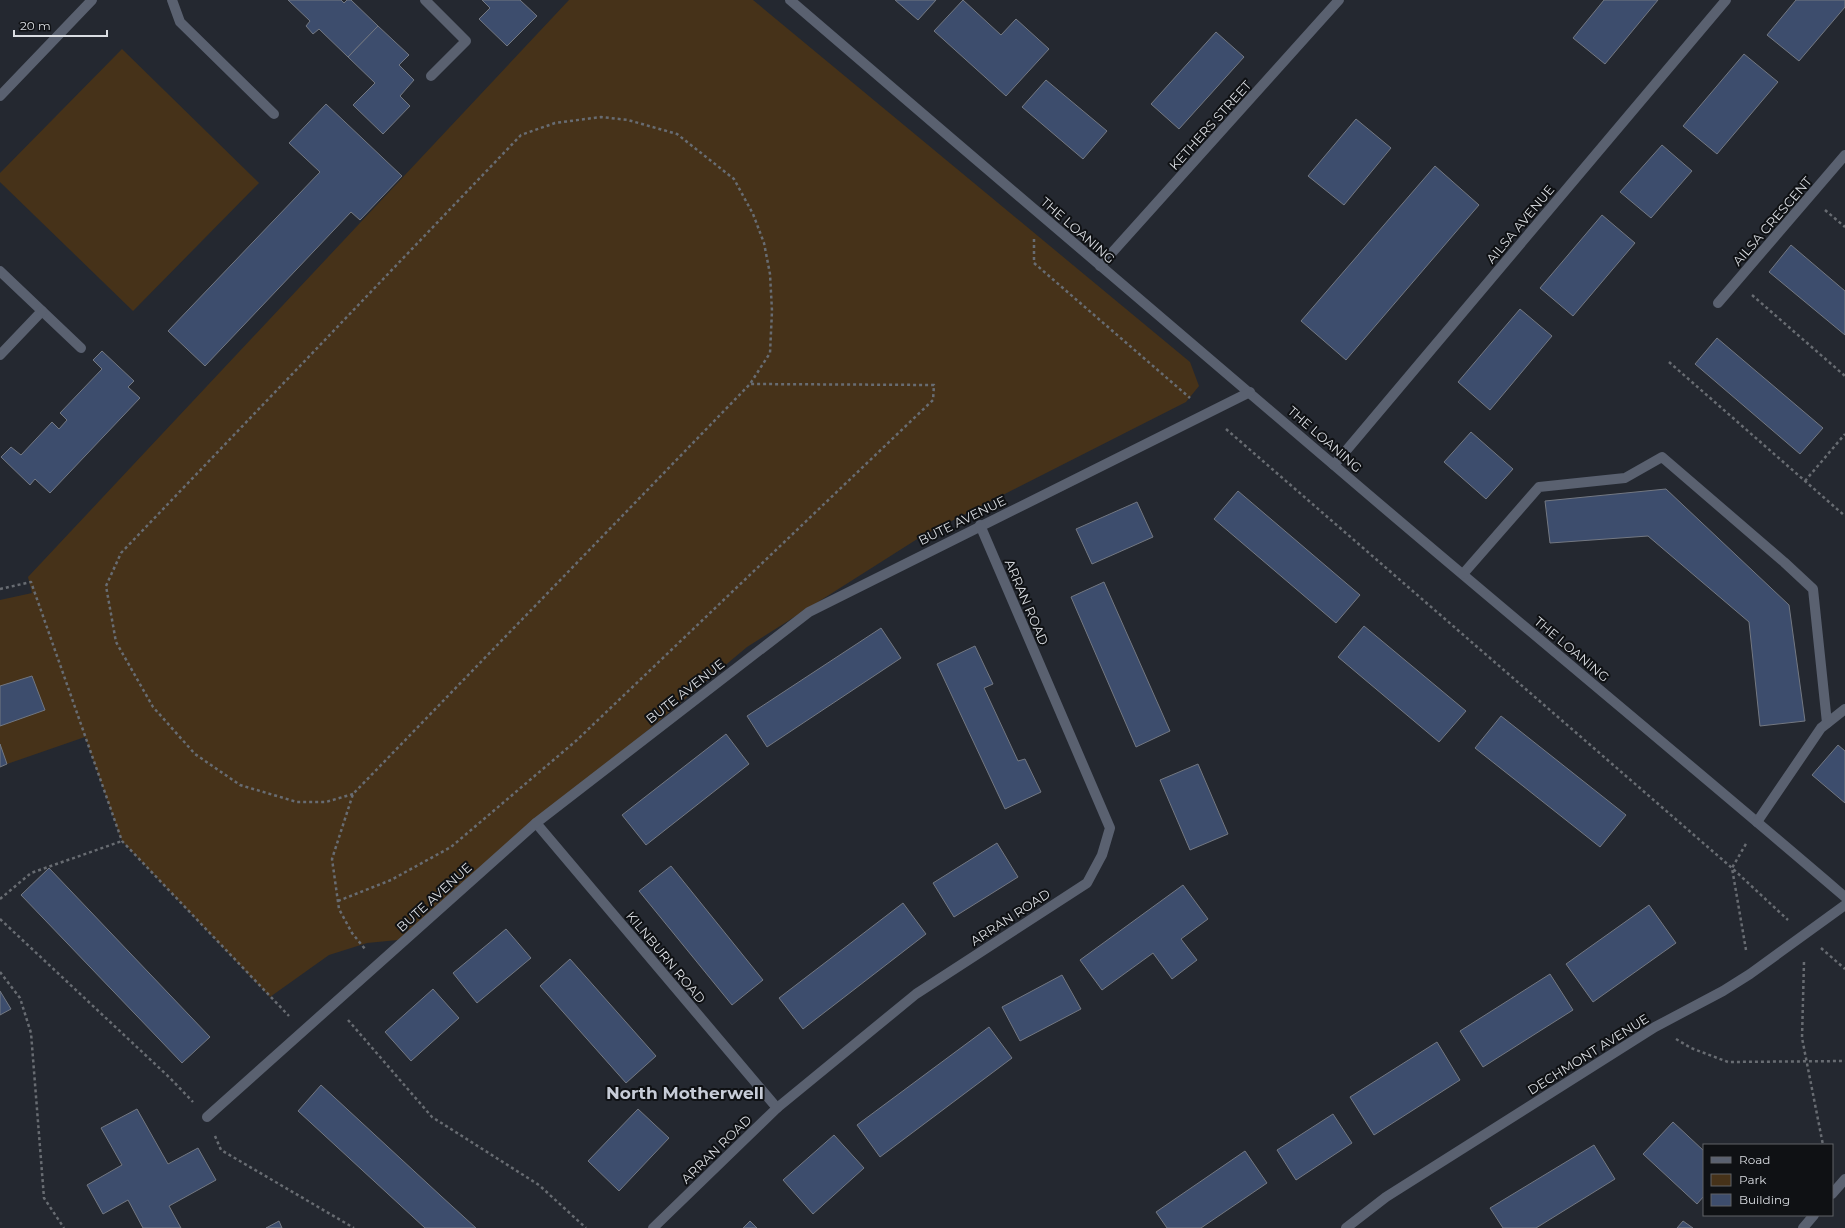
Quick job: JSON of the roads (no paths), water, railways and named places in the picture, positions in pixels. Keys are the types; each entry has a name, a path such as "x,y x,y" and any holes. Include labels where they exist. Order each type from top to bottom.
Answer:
{"street":[{"path":"0,96 92,0"},
{"path":"172,0 180,22 274,114"},
{"path":"425,0 466,41 431,76"},
{"name":"THE LOANING","path":"790,0 1034,210 1845,897"},
{"name":"KETHERS STREET","path":"1100,266 1339,0"},
{"name":"AILSA AVENUE","path":"1334,465 1726,0"},
{"name":"AILSA CRESCENT","path":"1718,303 1845,155"},
{"path":"0,271 81,348"},
{"path":"0,355 42,311"},
{"name":"BUTE AVENUE","path":"207,1117 536,823 809,612 980,525 1250,392"},
{"path":"1463,574 1539,487 1625,478 1662,457 1784,562 1813,589 1827,722"},
{"name":"ARRAN ROAD","path":"653,1228 778,1108 916,994 1087,883 1102,855 1110,828 980,525"},
{"path":"1757,822 1820,728 1845,709"},
{"name":"KILNBURN ROAD","path":"536,823 778,1108"},
{"name":"DECHMONT AVENUE","path":"1346,1228 1386,1198 1655,1027 1723,991 1750,974 1845,905"},
{"path":"1833,1193 1845,1178"},
{"path":"1803,1228 1813,1216"}],"district":[{"name":"North Motherwell","path":"685,1093"}]}
